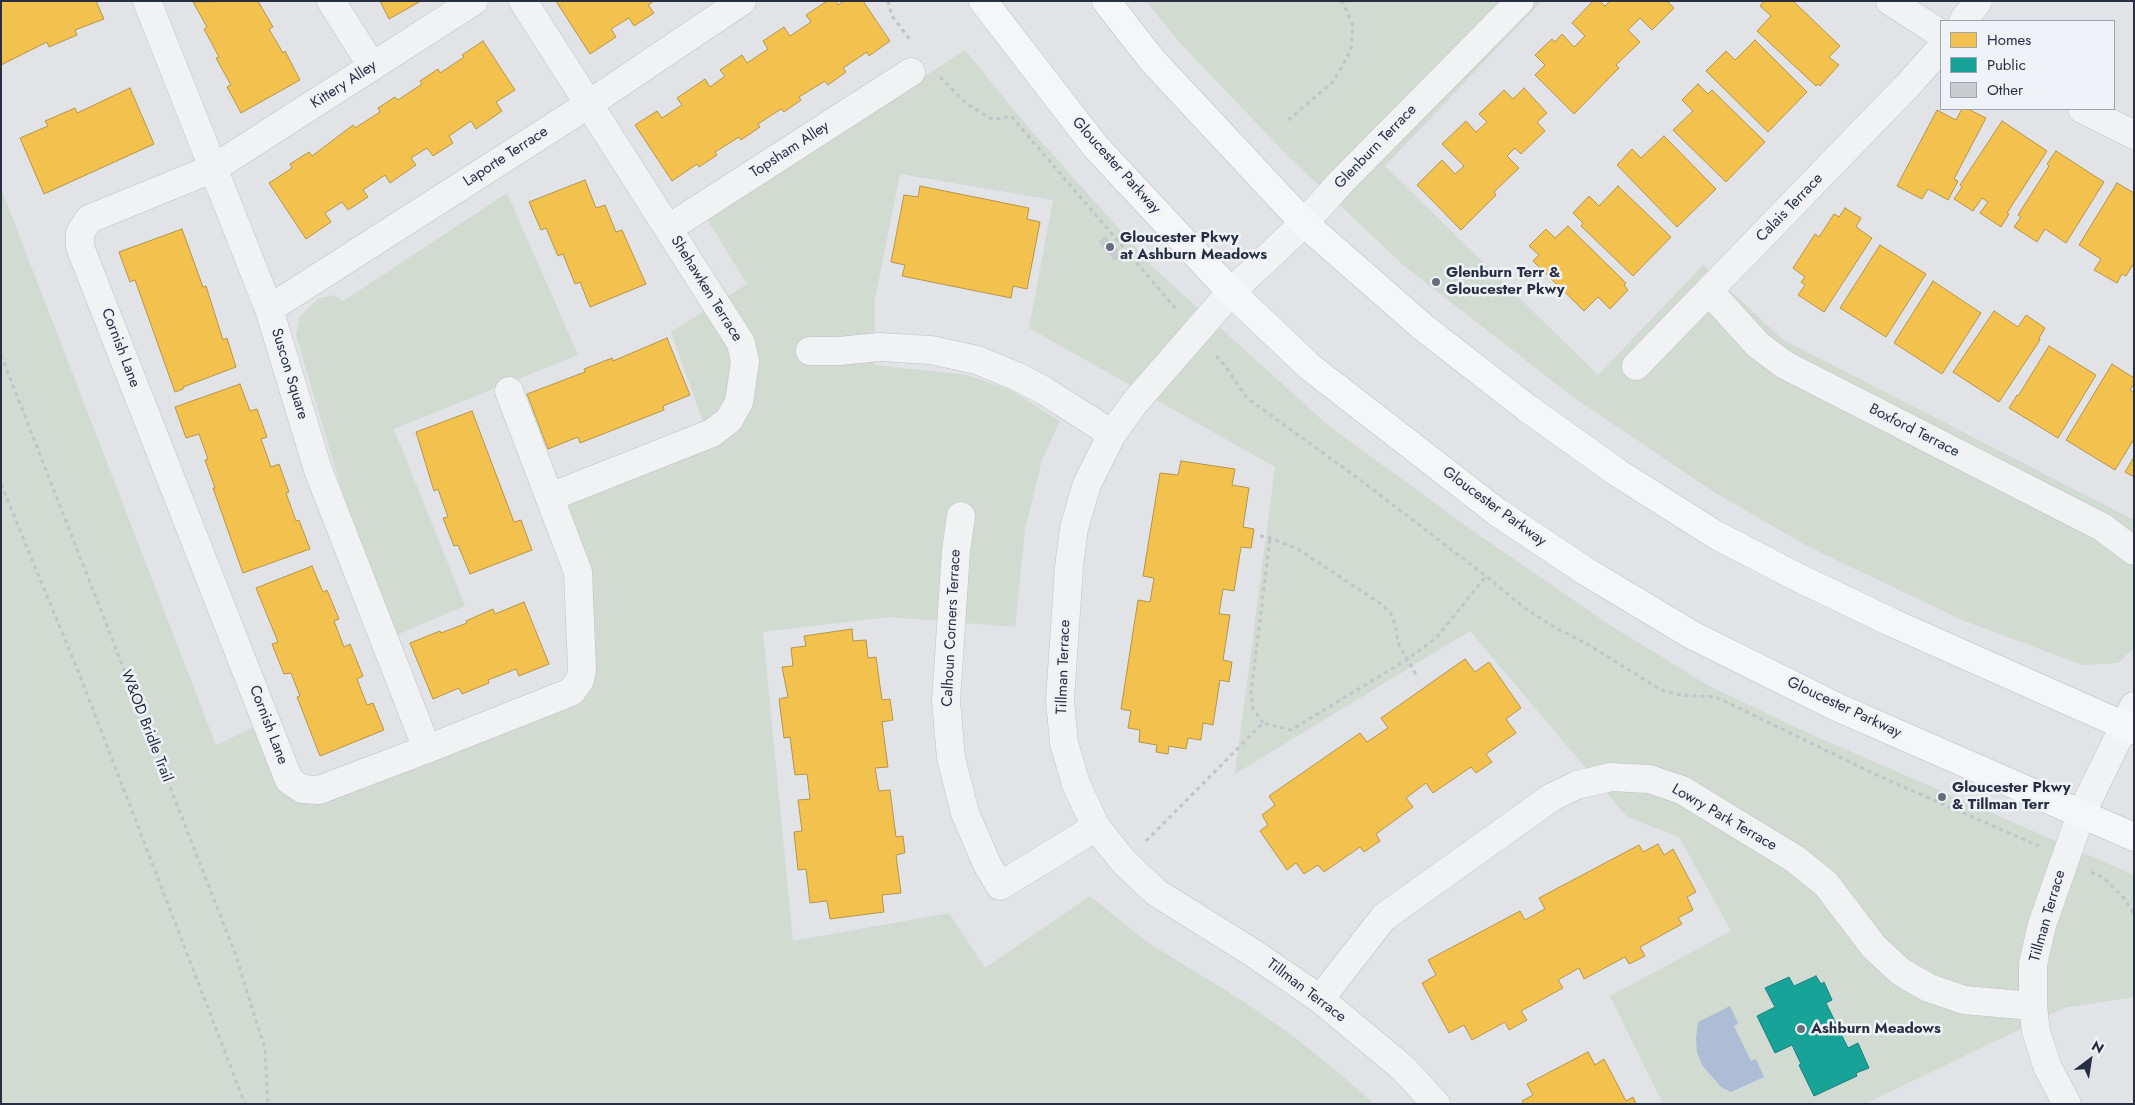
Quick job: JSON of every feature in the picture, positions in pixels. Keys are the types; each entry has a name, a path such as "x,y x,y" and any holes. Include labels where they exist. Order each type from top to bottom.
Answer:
{"main road":[{"name":"Gloucester Parkway","path":"983,1 1095,146 1232,292 1310,367 1497,512 1587,572 1692,635 1822,699 2134,837"},
{"path":"1106,1 1152,60 1304,223 1415,320 1528,408 1618,473 1716,535 1893,623 2130,720"}],"street":[{"name":"Suscon Square","path":"147,1 268,309 318,470 427,749"},
{"path":"331,1 372,66"},
{"name":"Kittery Alley","path":"214,168 474,1"},
{"name":"Shehawken Terrace","path":"523,1 741,343 745,362 739,402 729,420 712,433 550,497"},
{"name":"Laporte Terrace","path":"268,309 589,104 742,1"},
{"name":"Glenburn Terrace","path":"1232,292 1304,223 1342,181 1520,1"},
{"path":"1890,1 1940,33"},
{"path":"1964,20 1978,1"},
{"name":"Calais Terrace","path":"1636,366 1908,86 1940,49"},
{"name":"Topsham Alley","path":"669,228 911,72"},
{"path":"2084,110 2134,135"},
{"name":"Cornish Lane","path":"214,168 89,219 80,233 80,247 289,780 302,790 319,790 427,749 571,692 580,680 582,670 578,572 509,391"},
{"name":"Boxford Terrace","path":"1709,291 1758,345 1785,365 2102,527 2134,551"},
{"name":"Tillman Terrace","path":"1232,292 1136,401 1112,434 1087,484 1074,528 1069,567 1060,700 1064,742 1076,784 1096,827 1124,862 1157,893 1253,953 1320,999 1404,1068 1436,1104"},
{"path":"810,351 879,348 922,350 977,360 1016,376 1043,390 1112,434"},
{"name":"Calhoun Corners Terrace","path":"961,516 956,551 946,702 951,758 965,813 1000,886 1096,827"},
{"name":"Tillman Terrace","path":"2067,1104 2047,1066 2036,1031 2033,1006 2033,964 2042,925 2081,814 2130,720"},
{"name":"Lowry Park Terrace","path":"1320,999 1384,918 1552,797 1577,785 1611,777 1648,779 1682,790 1795,859 1826,884 1874,948 1901,972 1928,988 1964,1000 2033,1006"}],"path":[{"path":"1288,120 1333,82 1352,50 1353,26 1341,1"},
{"path":"1344,5 1348,1"},
{"name":"W&OD Bridle Trail","path":"1,355 235,953 265,1050 268,1104"},
{"path":"1,484 80,676 245,1104"},
{"path":"1260,536 1298,549 1381,604 1391,614 1396,627 1398,643 1418,678"},
{"path":"1270,538 1251,693 1253,709 1263,723 1291,730 1408,659 1436,636 1486,576"},
{"path":"1124,862 1263,723"}],"shaded area":[{"path":"1146,1 1542,1 1385,166 1598,375 1703,265 1782,339 2134,520 2134,648 2118,663 2083,665 1962,620 1809,547 1717,494 1573,397 1403,265 1286,154 1179,42"},
{"path":"965,50 1028,127 1156,270 1329,426 1476,533 1613,627 1709,686 1806,732 2134,875 2134,997 2064,1008 1865,1104 1663,1104 1610,996 1731,931 1679,837 1627,817 1470,631 1235,774 1275,467 1029,328 1053,200 900,174 875,299 875,365 968,375 1012,391 1060,421 1042,460 1025,530 1015,627 889,617 763,632 793,941 949,913 985,968 1090,896 1147,942 1243,1001 1293,1036 1374,1104 1,1104 1,188 216,745 254,727 283,794 312,805 576,700 591,689 592,612 586,564 567,500 712,447 671,332 747,284 707,219"},
{"path":"507,193 578,355 394,429 465,606 394,636 354,532 296,335 300,316 319,298 333,295 343,301"}],"water":[{"path":"1730,1006 1738,1023 1734,1026 1751,1061 1756,1059 1764,1077 1731,1092 1721,1087 1702,1065 1697,1052 1696,1039 1698,1022"}],"building: Homes":[{"path":"1,1 96,1 104,19 75,30 77,35 49,47 47,42 1,65"},
{"path":"258,1 273,27 269,29 283,53 285,51 300,80 241,113 227,87 231,85 216,58 219,57 204,29 207,27 193,2"},
{"path":"380,1 421,1 389,19"},
{"path":"556,1 654,1 648,5 654,13 634,26 629,18 611,29 616,37 590,54"},
{"path":"827,1 836,1 838,5 844,1 863,1 890,41 869,56 867,52 843,68 846,72 828,85 825,81 799,97 801,100 784,112 781,109 758,124 760,127 741,140 739,137 715,152 717,155 699,167 697,164 672,181 635,125 657,111 662,118 682,105 677,98 705,79 710,87 725,76 720,70 742,55 747,63 768,49 763,41 784,27 790,36 811,22 806,15"},
{"path":"1593,1 1600,1 1605,6 1610,1 1667,1 1674,8 1652,30 1640,18 1628,30 1640,42 1616,65 1619,68 1574,114 1535,75 1545,65 1535,55 1552,39 1555,42 1562,34 1574,47 1585,36 1572,23"},
{"path":"1764,1 1793,1 1840,46 1829,57 1839,65 1820,86 1818,84 1816,86 1757,31 1771,16 1760,6"},
{"path":"1755,40 1807,92 1768,132 1706,71 1726,51 1735,60"},
{"path":"483,41 515,90 496,102 502,111 476,129 471,121 449,136 453,143 433,156 427,148 411,158 416,165 390,183 385,175 363,190 368,197 348,210 342,202 325,213 331,222 306,239 269,183 292,168 290,164 309,152 312,156 353,125 355,128 380,112 378,108 395,97 398,100 422,84 420,81 438,69 440,73"},
{"path":"1698,84 1708,94 1712,90 1765,142 1726,182 1673,130 1693,111 1682,100"},
{"path":"130,88 154,144 44,194 20,138 48,126 45,121 75,108 77,113"},
{"path":"1524,88 1547,113 1537,122 1545,131 1521,154 1515,148 1507,156 1519,168 1494,192 1496,195 1461,230 1417,185 1442,160 1455,174 1464,166 1442,144 1466,121 1476,132 1487,122 1479,114 1504,90 1513,99"},
{"path":"1937,110 1956,120 1961,110 1970,110 1986,118 1954,179 1958,181 1948,200 1928,189 1922,199 1897,186"},
{"path":"2002,121 2047,151 2007,213 2009,214 2001,227 1980,213 1988,202 1982,198 1973,211 1954,199 1962,187 1960,185"},
{"path":"1664,136 1716,189 1677,227 1617,165 1632,149 1641,158"},
{"path":"2056,151 2104,182 2066,243 2045,229 2037,242 2014,227 2021,217 2018,215 2049,166 2047,164"},
{"path":"585,180 596,208 605,205 616,232 622,230 646,284 590,307 580,282 575,284 563,254 558,256 546,228 541,230 529,202"},
{"path":"2117,183 2134,193 2134,263 2126,276 2122,274 2117,283 2094,270 2101,259 2079,245"},
{"path":"920,186 1029,208 1027,219 1040,222 1027,289 1013,286 1011,298 902,276 905,265 891,262 904,195 918,197"},
{"path":"1618,186 1671,237 1633,276 1581,226 1583,223 1573,213 1589,196 1599,206"},
{"path":"1845,208 1861,218 1856,227 1872,238 1824,312 1798,295 1805,285 1801,282 1805,277 1793,268 1815,234 1819,237 1834,214 1839,217"},
{"path":"1568,226 1626,283 1624,285 1628,290 1610,309 1598,297 1584,311 1533,261 1539,255 1529,246 1546,229 1555,238"},
{"path":"182,229 203,287 206,286 223,340 227,338 236,367 183,387 183,389 175,392 135,280 130,282 119,252"},
{"path":"1880,245 1926,274 1886,337 1840,308"},
{"path":"1933,281 1981,313 1942,374 1894,343"},
{"path":"1994,311 2018,327 2026,315 2045,328 2039,338 2040,340 1999,402 1953,372"},
{"path":"667,338 690,395 663,406 664,410 580,443 578,437 548,449 527,394 585,372 584,369 612,358 613,361"},
{"path":"2049,346 2096,375 2058,438 2009,408"},
{"path":"2112,364 2134,378 2134,384 2130,390 2134,393 2134,439 2115,470 2066,440"},
{"path":"240,384 250,411 257,409 267,437 261,439 271,467 279,464 289,492 286,493 296,521 299,520 310,549 243,573 213,488 215,488 205,460 208,459 199,434 186,438 175,407"},
{"path":"472,411 514,522 521,520 532,550 470,574 458,545 454,546 443,518 448,517 438,489 434,491 416,432"},
{"path":"2134,457 2134,477 2125,472"},
{"path":"1181,461 1235,469 1232,485 1249,488 1243,527 1254,529 1251,548 1241,547 1234,591 1223,589 1219,614 1230,615 1223,660 1232,662 1229,682 1220,680 1213,725 1203,723 1201,740 1188,738 1186,749 1169,746 1168,754 1156,752 1157,745 1139,742 1140,730 1128,728 1131,711 1121,709 1138,600 1150,602 1154,578 1143,576 1160,473 1178,475"},
{"path":"312,566 323,592 327,590 339,619 334,621 344,647 350,644 363,676 357,679 367,705 373,703 384,730 320,756 297,697 300,696 291,673 284,674 272,644 278,642 256,588"},
{"path":"524,602 549,664 519,676 516,669 488,680 489,683 462,694 459,688 433,699 410,643 467,623 466,621 493,609 495,614"},
{"path":"852,629 853,641 866,640 868,658 876,657 882,700 890,699 893,720 882,722 888,767 875,768 879,791 890,790 896,837 903,836 905,853 896,855 901,893 882,895 884,912 830,919 827,901 810,903 806,869 798,870 794,832 802,831 798,800 810,799 807,774 795,775 790,737 784,738 779,699 788,697 782,667 793,666 791,648 806,646 804,636"},
{"path":"1465,659 1475,672 1489,662 1521,708 1506,719 1516,733 1486,754 1492,762 1476,773 1471,767 1433,793 1426,783 1406,798 1413,807 1376,834 1380,841 1364,852 1360,847 1324,872 1318,865 1304,874 1296,863 1287,870 1260,831 1268,825 1262,815 1275,805 1269,796 1360,733 1367,742 1388,728 1381,718"},
{"path":"1658,844 1664,855 1673,849 1696,892 1687,897 1693,910 1678,918 1682,924 1640,947 1645,956 1629,964 1625,957 1584,979 1579,968 1558,980 1563,988 1521,1011 1527,1020 1509,1030 1505,1022 1472,1040 1464,1025 1449,1033 1422,983 1436,975 1428,960 1520,911 1525,920 1545,909 1539,898 1639,845 1643,852"},
{"path":"1588,1052 1595,1065 1604,1059 1626,1101 1633,1097 1636,1104 1524,1104 1522,1101 1533,1095 1527,1084"}],"building: Public":[{"name":"Ashburn Meadows","path":"1816,976 1821,984 1824,982 1832,1000 1826,1003 1848,1048 1858,1043 1869,1068 1856,1073 1857,1076 1814,1096 1792,1045 1775,1053 1757,1016 1775,1007 1765,988 1789,977 1794,986"}],"building: Other":[{"path":"1105,236 1122,254 1115,261 1098,242"}],"place":[{"name":"Gloucester Pkwy at Ashburn Meadows","path":"1110,247"},
{"name":"Glenburn Terr & Gloucester Pkwy","path":"1436,282"},
{"name":"Gloucester Pkwy & Tillman Terr","path":"1942,797"},
{"name":"Ashburn Meadows","path":"1801,1029"}]}
